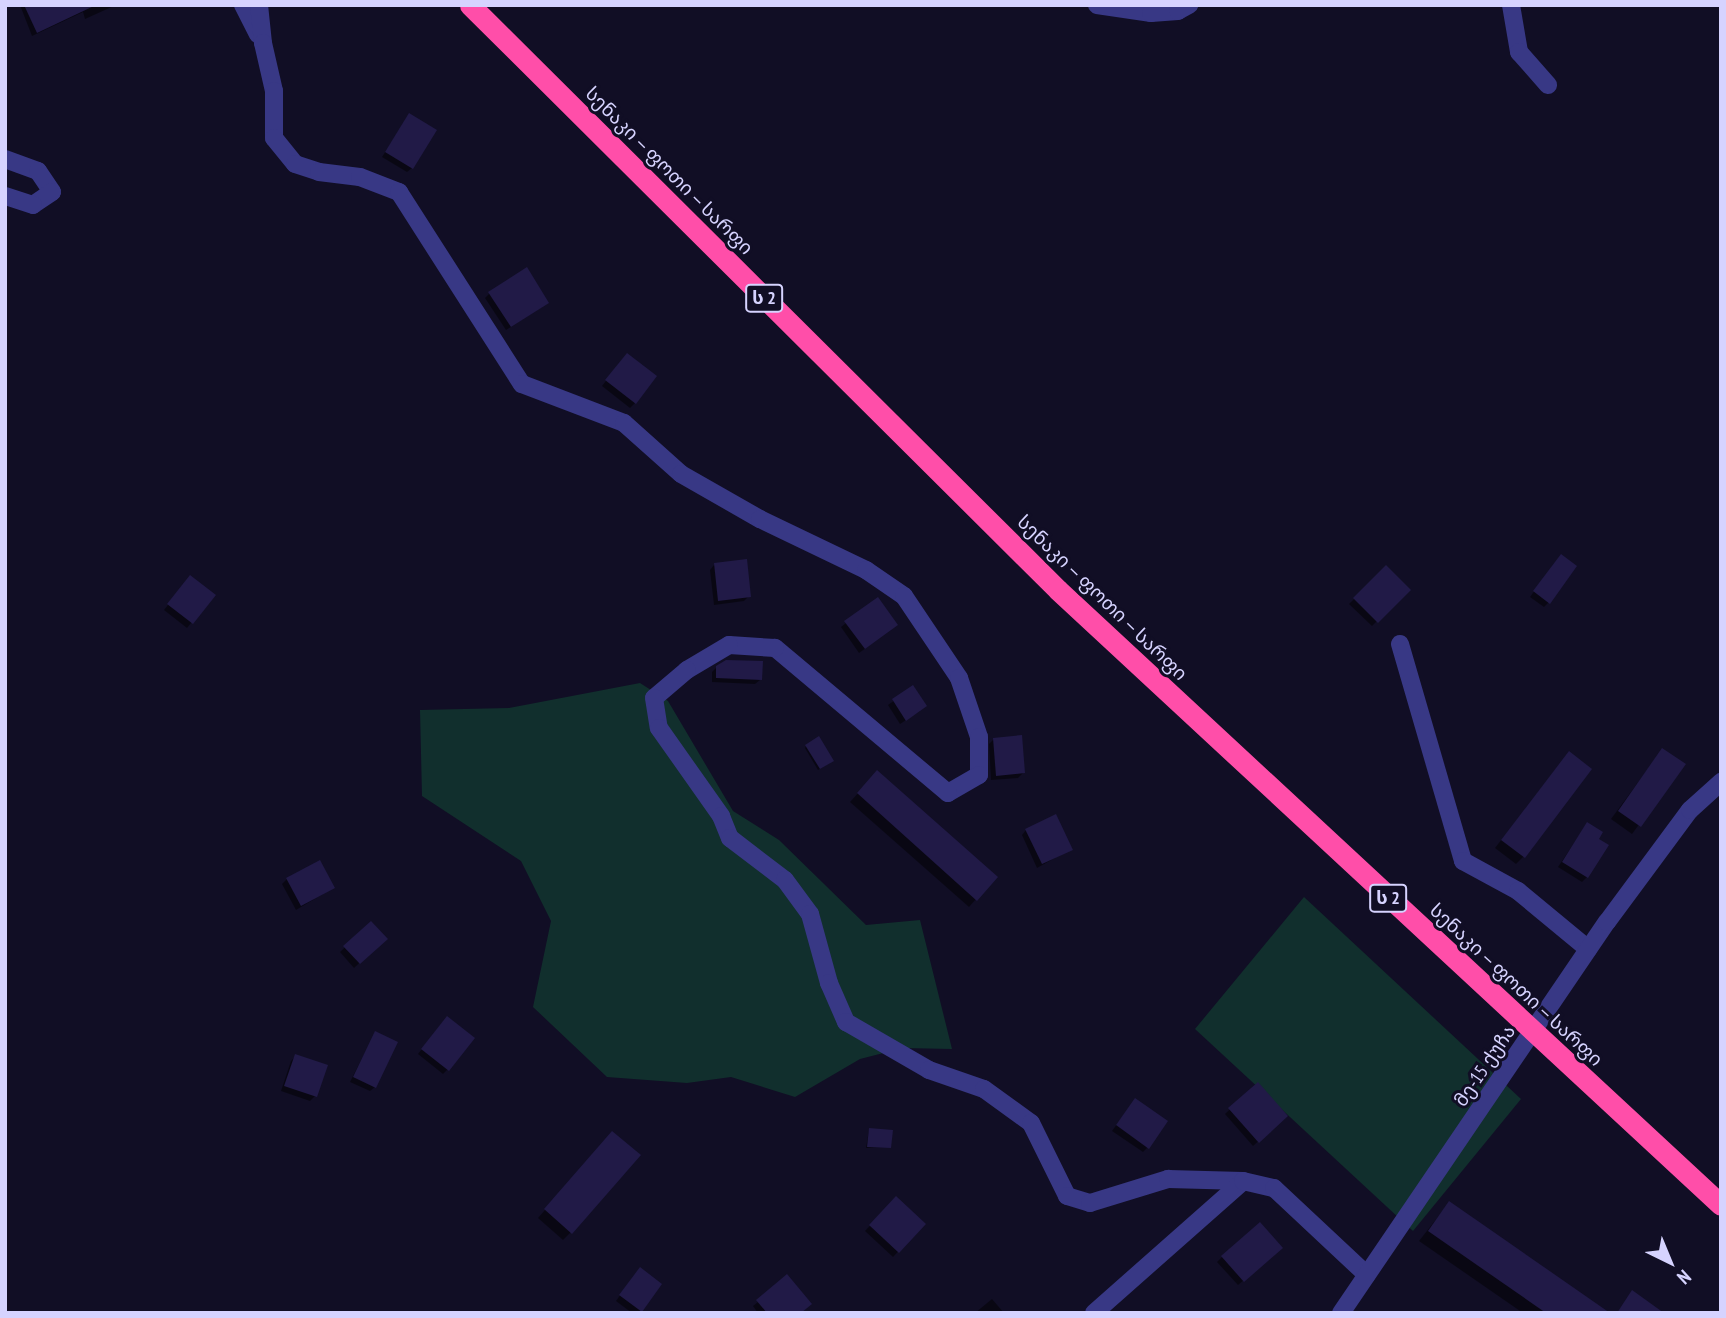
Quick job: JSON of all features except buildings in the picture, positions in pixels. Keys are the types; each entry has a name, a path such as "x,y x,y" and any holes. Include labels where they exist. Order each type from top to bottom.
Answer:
{"highway":[{"name":"სენაკი — ფოთი — სარფი","path":"470,5 1058,590 1721,1205"}],"street":[{"path":"243,5 263,43"},
{"path":"259,5 263,43 274,91 274,138 295,164 319,172 360,177 399,192 522,384 624,423 681,474 760,519 866,570 904,596 959,678 979,737 979,775 948,793 775,648 729,645 687,670 654,698 659,728 721,816 730,838 785,880 810,914 829,983 846,1022 929,1070 984,1089 1031,1122 1067,1196 1090,1203 1168,1179 1243,1181 1274,1188 1367,1275"},
{"path":"1097,5 1151,13 1178,11 1188,5"},
{"path":"1511,5 1519,52 1548,85"},
{"path":"5,159 38,171 52,192 33,205 5,196"},
{"path":"1399,644 1463,861 1518,891 1588,949"},
{"name":"მე-15 ქუჩა","path":"1340,1313 1588,949 1690,810 1721,782"},
{"path":"1094,1313 1243,1181"}],"green space":[{"path":"640,683 668,701 733,811 779,840 866,925 920,920 952,1049 903,1048 860,1059 795,1097 731,1077 687,1083 607,1077 533,1007 551,921 521,861 422,796 420,710 509,708"},
{"path":"1304,897 1521,1099 1413,1231 1195,1029"}]}
